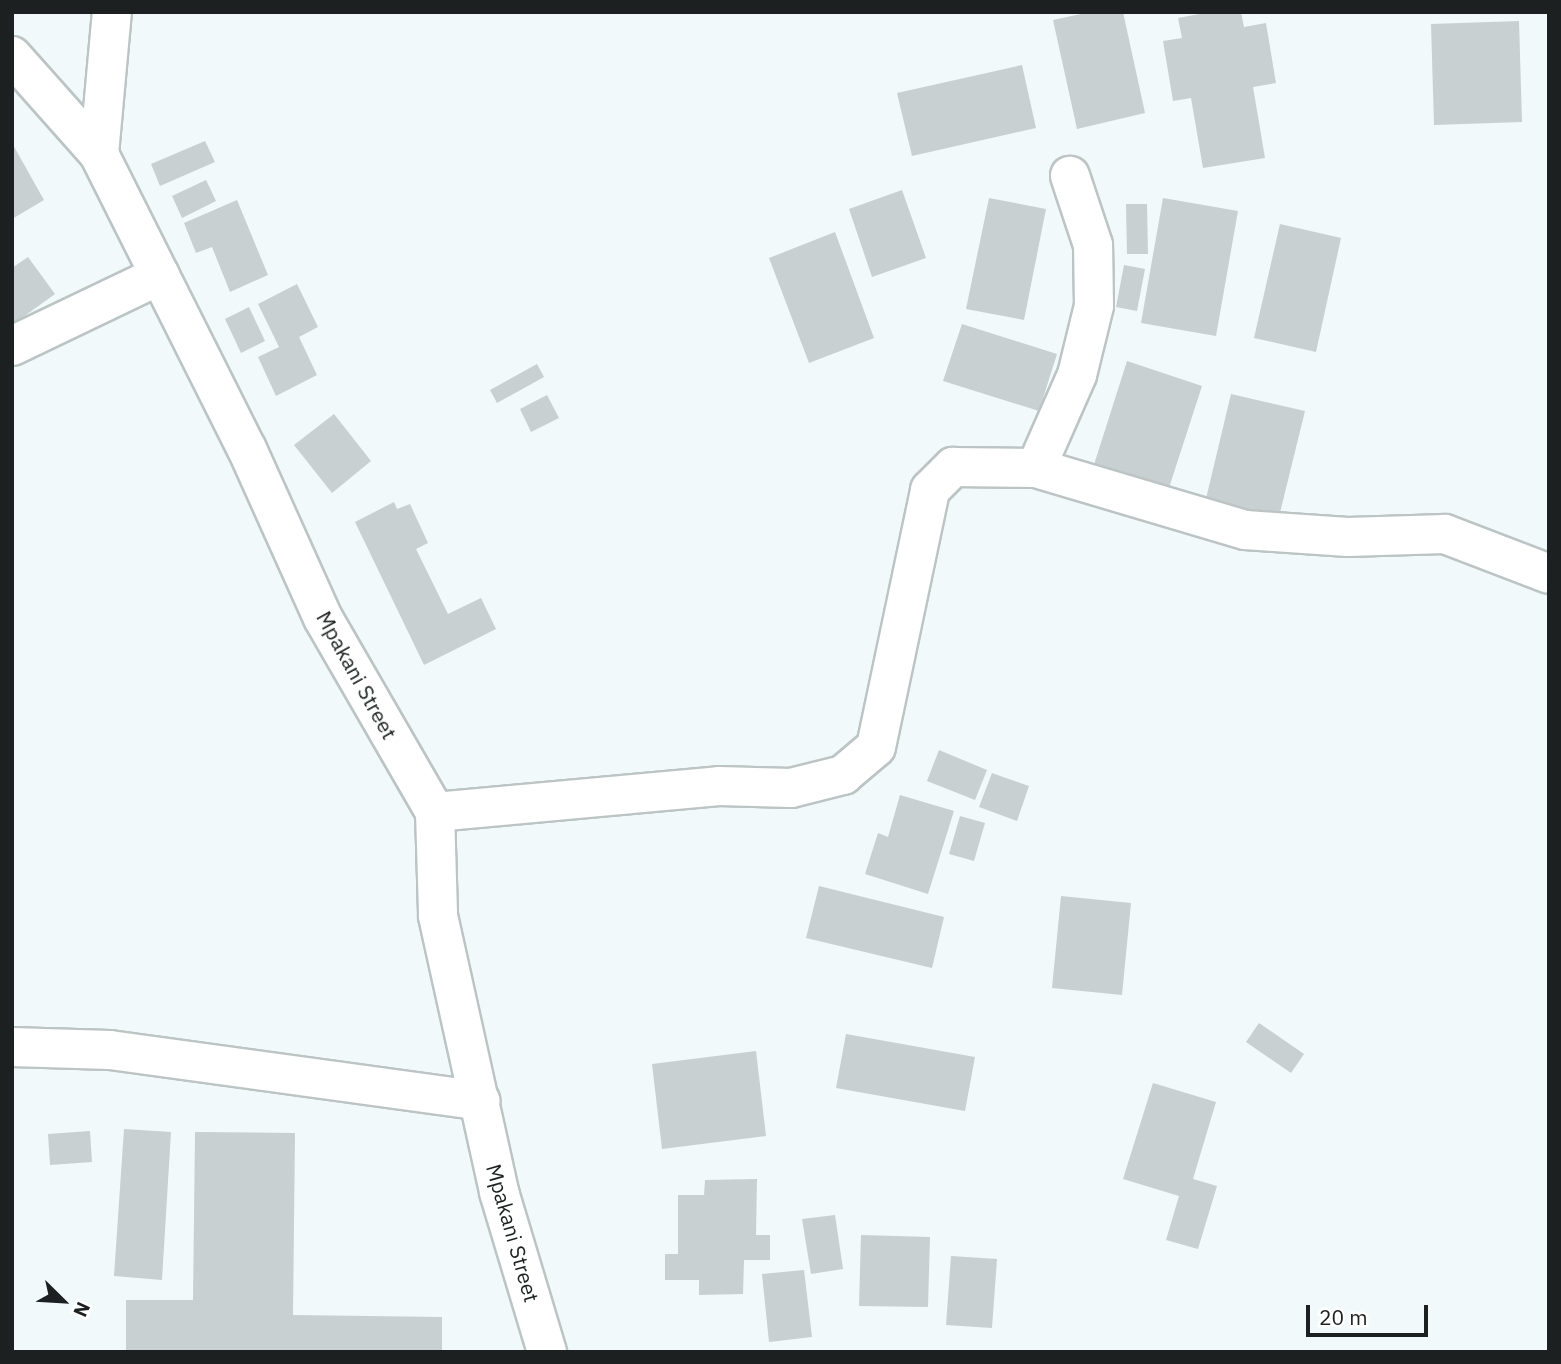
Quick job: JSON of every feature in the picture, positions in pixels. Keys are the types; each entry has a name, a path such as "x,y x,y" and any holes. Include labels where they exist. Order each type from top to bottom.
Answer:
{"street":[{"path":"99,154 112,12"},
{"name":"Mpakani Street","path":"12,56 99,154 160,275 323,618 435,812 439,916 499,1192 547,1352"},
{"path":"1036,468 1077,375 1094,306 1093,245 1070,176"},
{"path":"12,346 160,275"},
{"path":"435,812 719,786 792,788 843,775 876,747 930,490 953,467 1036,468 1245,530 1348,537 1444,534 1549,574"},
{"path":"12,1047 110,1050 481,1101"}],"building":[{"path":"1090,12 1123,12 1145,113 1077,129 1053,20"},
{"path":"1210,12 1241,12 1244,27 1266,23 1276,83 1253,87 1265,158 1203,168 1191,98 1173,101 1163,41 1182,38 1178,18"},
{"path":"1519,21 1522,122 1434,125 1431,24"},
{"path":"1022,65 1036,128 912,156 897,93"},
{"path":"205,141 215,162 160,186 151,164"},
{"path":"12,143 44,200 12,219"},
{"path":"206,180 216,201 182,218 172,196"},
{"path":"902,190 926,258 872,277 849,209"},
{"path":"989,198 1046,209 1024,320 966,309"},
{"path":"1163,198 1238,211 1216,336 1141,323"},
{"path":"237,200 268,275 230,292 212,247 196,253 184,223"},
{"path":"1126,204 1147,204 1148,254 1127,254"},
{"path":"1280,224 1341,238 1316,352 1254,338"},
{"path":"835,232 874,338 809,363 769,258"},
{"path":"28,257 55,294 12,325 12,268"},
{"path":"1124,265 1145,269 1137,311 1116,307"},
{"path":"297,284 318,327 299,337 317,375 276,396 258,357 279,347 258,304"},
{"path":"249,307 265,341 241,353 225,319"},
{"path":"962,324 1057,354 1039,411 943,381"},
{"path":"1127,361 1202,386 1167,494 1092,471"},
{"path":"537,364 544,377 497,403 490,390"},
{"path":"1231,394 1305,411 1277,525 1204,507"},
{"path":"547,395 559,418 531,432 520,409"},
{"path":"334,414 371,461 332,493 294,445"},
{"path":"394,502 397,509 410,504 428,543 416,549 448,614 481,598 496,629 424,665 355,522"},
{"path":"939,750 987,770 975,800 927,781"},
{"path":"992,773 1029,786 1017,821 979,807"},
{"path":"900,795 954,811 928,894 865,874 878,833 888,837"},
{"path":"960,816 985,823 974,861 949,854"},
{"path":"819,886 944,917 932,968 806,938"},
{"path":"1061,896 1131,903 1122,995 1052,988"},
{"path":"1259,1023 1304,1054 1291,1073 1246,1042"},
{"path":"846,1034 975,1057 965,1111 836,1088"},
{"path":"756,1051 766,1136 662,1149 652,1064"},
{"path":"1153,1083 1216,1102 1193,1179 1217,1186 1198,1249 1166,1240 1179,1196 1123,1179"},
{"path":"124,1129 171,1132 162,1280 114,1276"},
{"path":"90,1131 92,1162 50,1165 48,1134"},
{"path":"195,1132 295,1133 293,1315 442,1317 442,1352 126,1352 126,1300 193,1300"},
{"path":"757,1179 756,1235 770,1235 770,1260 744,1260 743,1294 699,1295 699,1280 665,1280 665,1254 678,1254 678,1195 704,1195 705,1180"},
{"path":"835,1215 843,1269 811,1274 802,1219"},
{"path":"861,1235 930,1237 928,1307 859,1306"},
{"path":"951,1256 997,1259 992,1328 946,1325"},
{"path":"804,1270 812,1337 769,1342 762,1274"}]}
